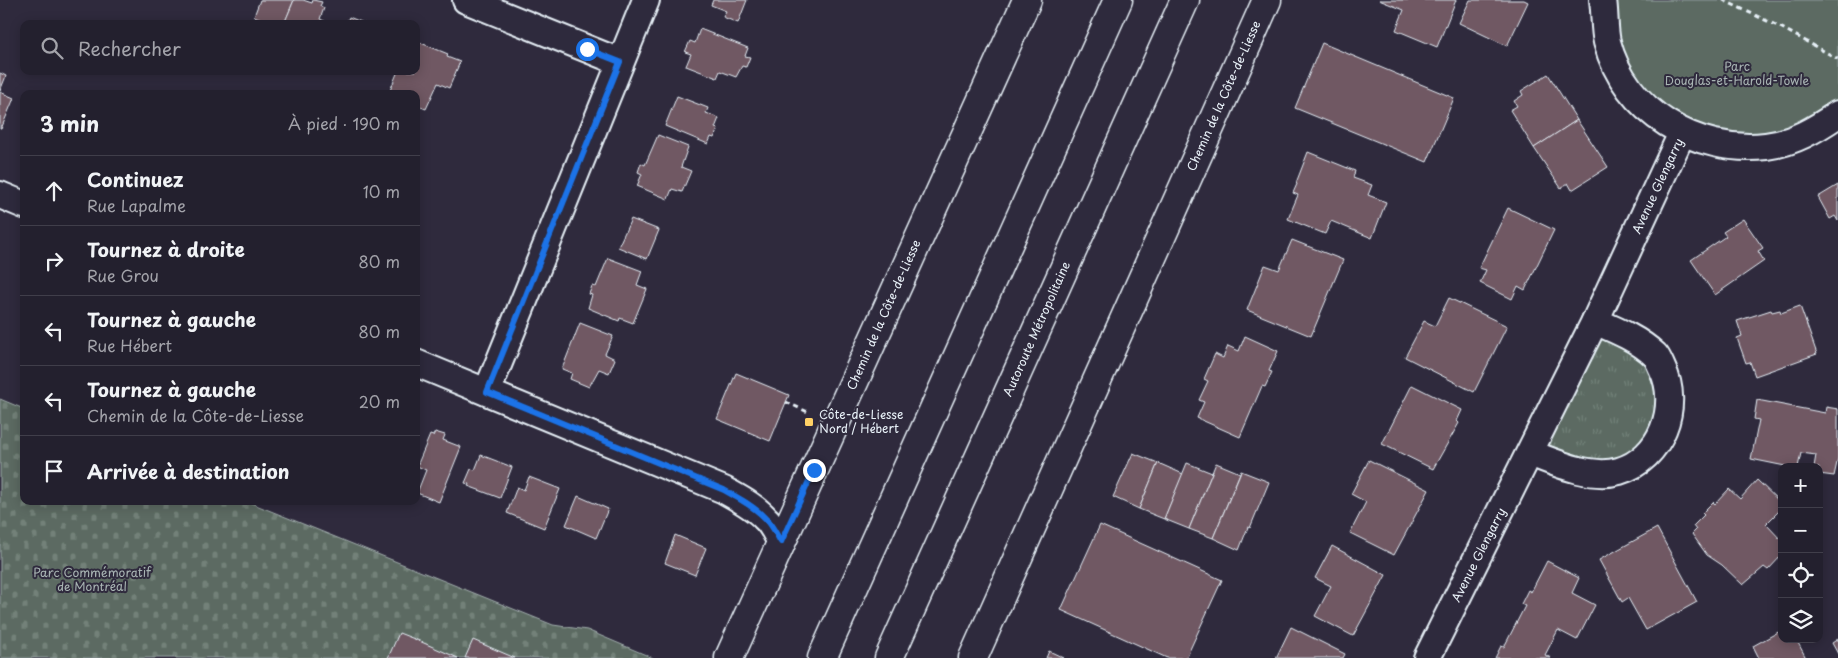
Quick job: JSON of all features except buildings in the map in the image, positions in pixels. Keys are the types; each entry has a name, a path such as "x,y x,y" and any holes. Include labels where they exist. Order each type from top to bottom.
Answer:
{"main road":[{"name":"Chemin de la Côte-de-Liesse","path":"729,658 1026,0"},
{"path":"822,658 1118,0"},
{"name":"Autoroute Métropolitaine","path":"891,652 1185,0"},
{"name":"Chemin de la Côte-de-Liesse","path":"972,658 1267,0"}],"street":[{"path":"466,0 620,62"},
{"path":"487,392 646,0"},
{"path":"1604,0 1607,41 1617,68 1633,93 1655,116 1682,133 1724,146 1766,146 1807,134 1838,114"},
{"name":"Avenue Glengarry","path":"1427,658 1596,320 1682,133"},
{"path":"0,196 20,204"},
{"path":"1530,452 1566,467 1596,472 1619,471 1636,462 1652,449 1664,429 1670,412 1670,394 1667,377 1656,356 1639,342 1596,320"},
{"path":"420,366 724,490 762,514 781,542"}],"path":[{"path":"1723,0 1782,28 1838,59"},
{"path":"786,402 812,414"}],"green space":[{"name":"Parc Douglas-et-Harold-Towle","path":"1603,0 1838,0 1838,114 1723,146 1633,93"},
{"path":"1595,321 1639,342 1670,412 1619,471 1530,453"},
{"name":"Parc Commémoratif de Montréal","path":"0,399 20,407 20,505 256,505 553,625 587,630 653,658 0,658"}],"place":[{"name":"Côte-de-Liesse Nord / Hébert","path":"809,422"}],"route":[{"path":"587,49 620,62 487,392 724,490 762,514 781,542 814,470"}]}
